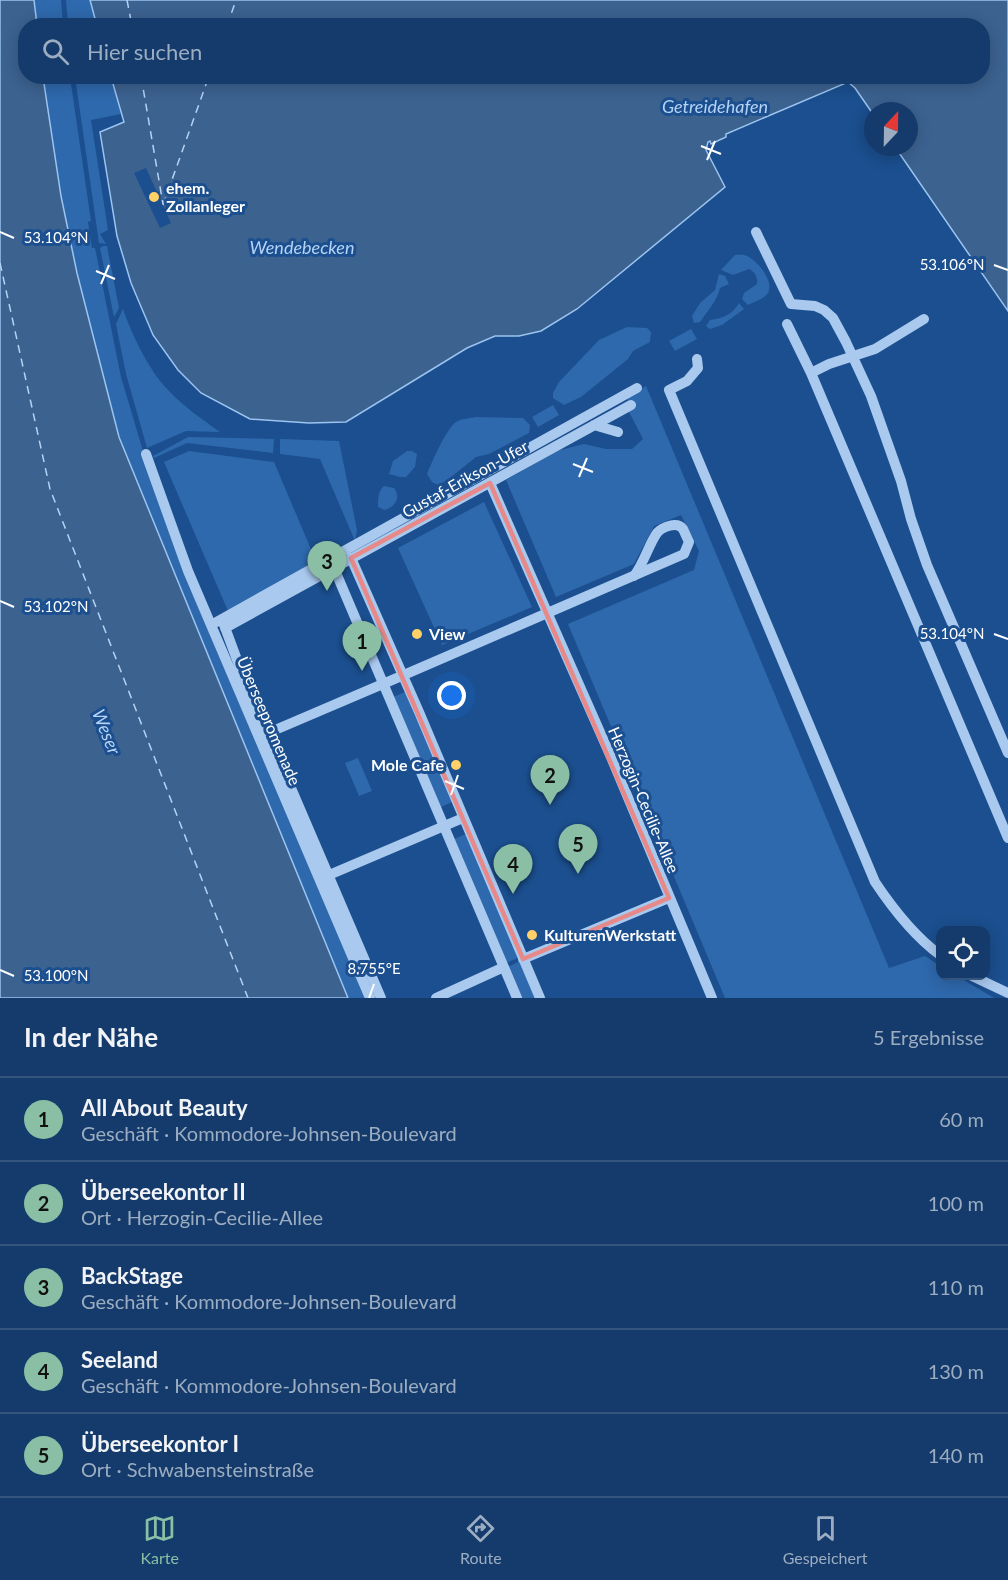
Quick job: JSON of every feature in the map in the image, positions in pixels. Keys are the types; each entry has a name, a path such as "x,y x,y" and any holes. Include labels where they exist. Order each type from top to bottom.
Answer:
{"street":[{"path":"756,232 791,303 815,306 824,310 833,318 853,357 875,406 927,565 1008,753"},
{"path":"811,373 828,364 875,349 924,319"},
{"path":"787,324 811,373 1008,838"},
{"path":"697,359 698,368 687,381 669,390 875,882 894,909 936,952"},
{"path":"211,626 223,623 637,387"},
{"name":"Gustaf-Erikson-Ufer","path":"223,623 334,568 631,405"},
{"path":"594,425 618,432"},
{"name":"Überseepromenade","path":"146,454 188,571 370,998"},
{"name":"Herzogin-Cecilie-Allee","path":"490,483 611,757 712,998"},
{"path":"268,733 403,674 634,576 684,554 688,543 678,525 667,527 656,534 642,565 634,576"},
{"path":"351,558 403,674 540,998"},
{"path":"334,568 517,998"},
{"name":"Überseepromenade","path":"223,623 381,998"},
{"path":"329,874 463,818"},
{"path":"523,958 669,898"},
{"path":"436,998 504,967"},
{"path":"981,980 1008,993"}],"highlighted area":[{"path":"490,483 669,898 523,959 351,558"}],"shaded area":[{"path":"34,0 61,0 62,18 36,18"},
{"path":"66,0 90,0 95,18 67,18"},
{"path":"44,84 71,84 91,221 88,222 92,248 95,248 121,377 146,461 366,998 348,998 119,437 77,273 61,196"},
{"path":"76,84 113,84 121,114 91,120 108,230 100,234 106,244 99,243"},
{"path":"107,246 119,308 114,317 100,248"},
{"path":"735,255 745,255 753,260 761,268 769,283 768,293 748,305 742,299 744,293 757,284 754,273 749,269 733,275 721,270"},
{"path":"719,274 725,276 729,284 720,288 700,322 694,323 692,316 700,303 715,290"},
{"path":"739,303 744,309 722,325 710,329 706,326 710,320 730,313"},
{"path":"123,309 142,352 162,383 187,408 220,432 186,431 147,448 126,374 116,324"},
{"path":"627,327 647,328 651,332 650,342 633,351 628,359 581,397 564,405 553,398 559,382 599,340"},
{"path":"691,329 697,339 675,351 669,341"},
{"path":"646,386 889,968 925,956 936,963 936,980 964,980 994,998 725,998 568,624 694,570 699,551 681,515 654,526 634,564 556,597 506,480 556,451 584,444 606,449 632,449 643,439 628,410 632,408 627,398"},
{"path":"553,405 559,415 538,427 532,417"},
{"path":"476,417 523,418 530,425 529,433 489,454 476,457 446,481 438,485 432,482 427,474 448,431 456,422"},
{"path":"188,437 274,439 273,453 187,443 154,458 153,456"},
{"path":"280,439 339,441 357,530 355,541 320,459 280,454"},
{"path":"189,451 274,462 316,561 228,611 164,462"},
{"path":"407,451 417,454 415,467 406,477 389,474 393,461"},
{"path":"384,486 394,488 397,498 394,504 384,510 378,507 378,498"},
{"path":"484,502 532,607 442,645 398,548"},
{"path":"405,692 452,802 441,807 393,697"},
{"path":"358,758 372,791 359,796 345,763"},
{"path":"466,834 518,958 506,963 454,839"},
{"path":"520,961 535,998 521,998 508,967"}],"water":[{"name":"Weser","path":"0,0 34,0 36,18 18,18 18,84 44,84 61,196 77,273 119,437 348,998 0,998"},
{"name":"Wendebecken","path":"90,0 1008,0 1008,311 901,156 918,156 918,102 865,102 850,84 990,84 990,18 95,18"},
{"name":"Wendebecken","path":"113,84 843,84 726,134 726,137 711,144 710,141 708,142 706,150 725,187 577,309 541,331 519,336 495,336 467,348 346,422 309,423 250,419 201,393 178,370 153,335 131,283 117,236 100,132 124,122"}],"pier":[{"path":"146,168 171,223 160,228 134,173"}],"ferry route":[{"path":"127,0 130,18"},
{"path":"230,18 236,0"},
{"path":"142,84 163,204"},
{"path":"163,205 206,84"},
{"path":"0,263 50,489 248,998"}],"place":[{"name":"ehem. Zollanleger","path":"154,197"},
{"name":"BackStage","path":"327,591"},
{"name":"View","path":"417,634"},
{"name":"All About Beauty","path":"362,671"},
{"name":"Mole Cafe","path":"456,765"},
{"name":"Überseekontor II","path":"550,805"},
{"name":"Überseekontor I","path":"578,874"},
{"name":"Seeland","path":"513,894"},
{"name":"KulturenWerkstatt","path":"532,935"}],"water label":[{"name":"Getreidehafen","path":"715,107"}]}
